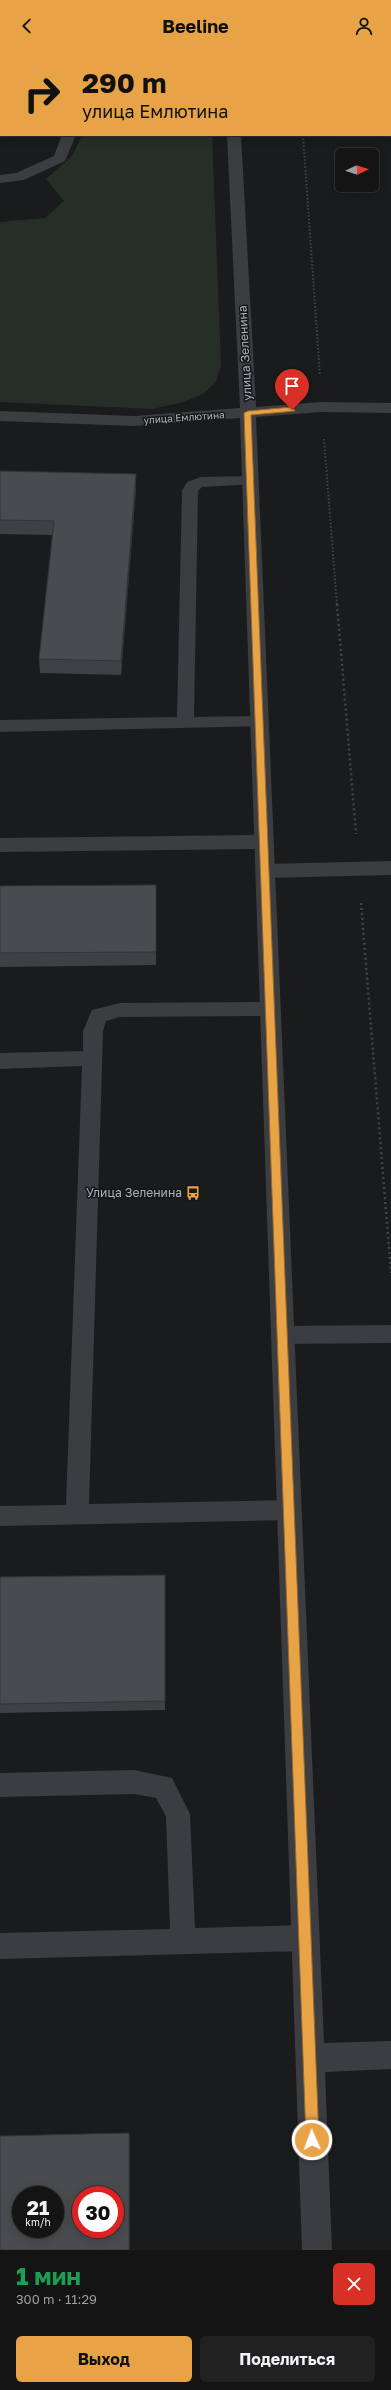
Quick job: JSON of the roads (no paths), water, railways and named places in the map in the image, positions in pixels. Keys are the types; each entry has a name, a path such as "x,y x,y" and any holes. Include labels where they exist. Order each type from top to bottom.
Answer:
{"street":[{"name":"улица Зеленина","path":"234,136 248,413 270,1009 284,1335 317,2250"},
{"name":"улица Емлютина","path":"0,416 134,421 322,407 391,408"},
{"path":"309,2058 391,2055"}],"lane":[{"path":"0,179 19,177 60,158 69,136"},
{"path":"185,723 190,491 192,485 201,482 250,481"},
{"path":"0,726 259,722"},
{"path":"0,844 264,842"},
{"path":"265,870 391,868"},
{"path":"77,1515 93,1031 99,1015 120,1010 270,1009"},
{"path":"0,1061 92,1058"},
{"path":"284,1335 391,1334"},
{"path":"0,1516 290,1510"},
{"path":"0,1785 134,1782 163,1788 178,1814 183,1941"},
{"path":"0,1946 306,1938"}],"place":[{"name":"Улица Зеленина","path":"193,1193"}]}
